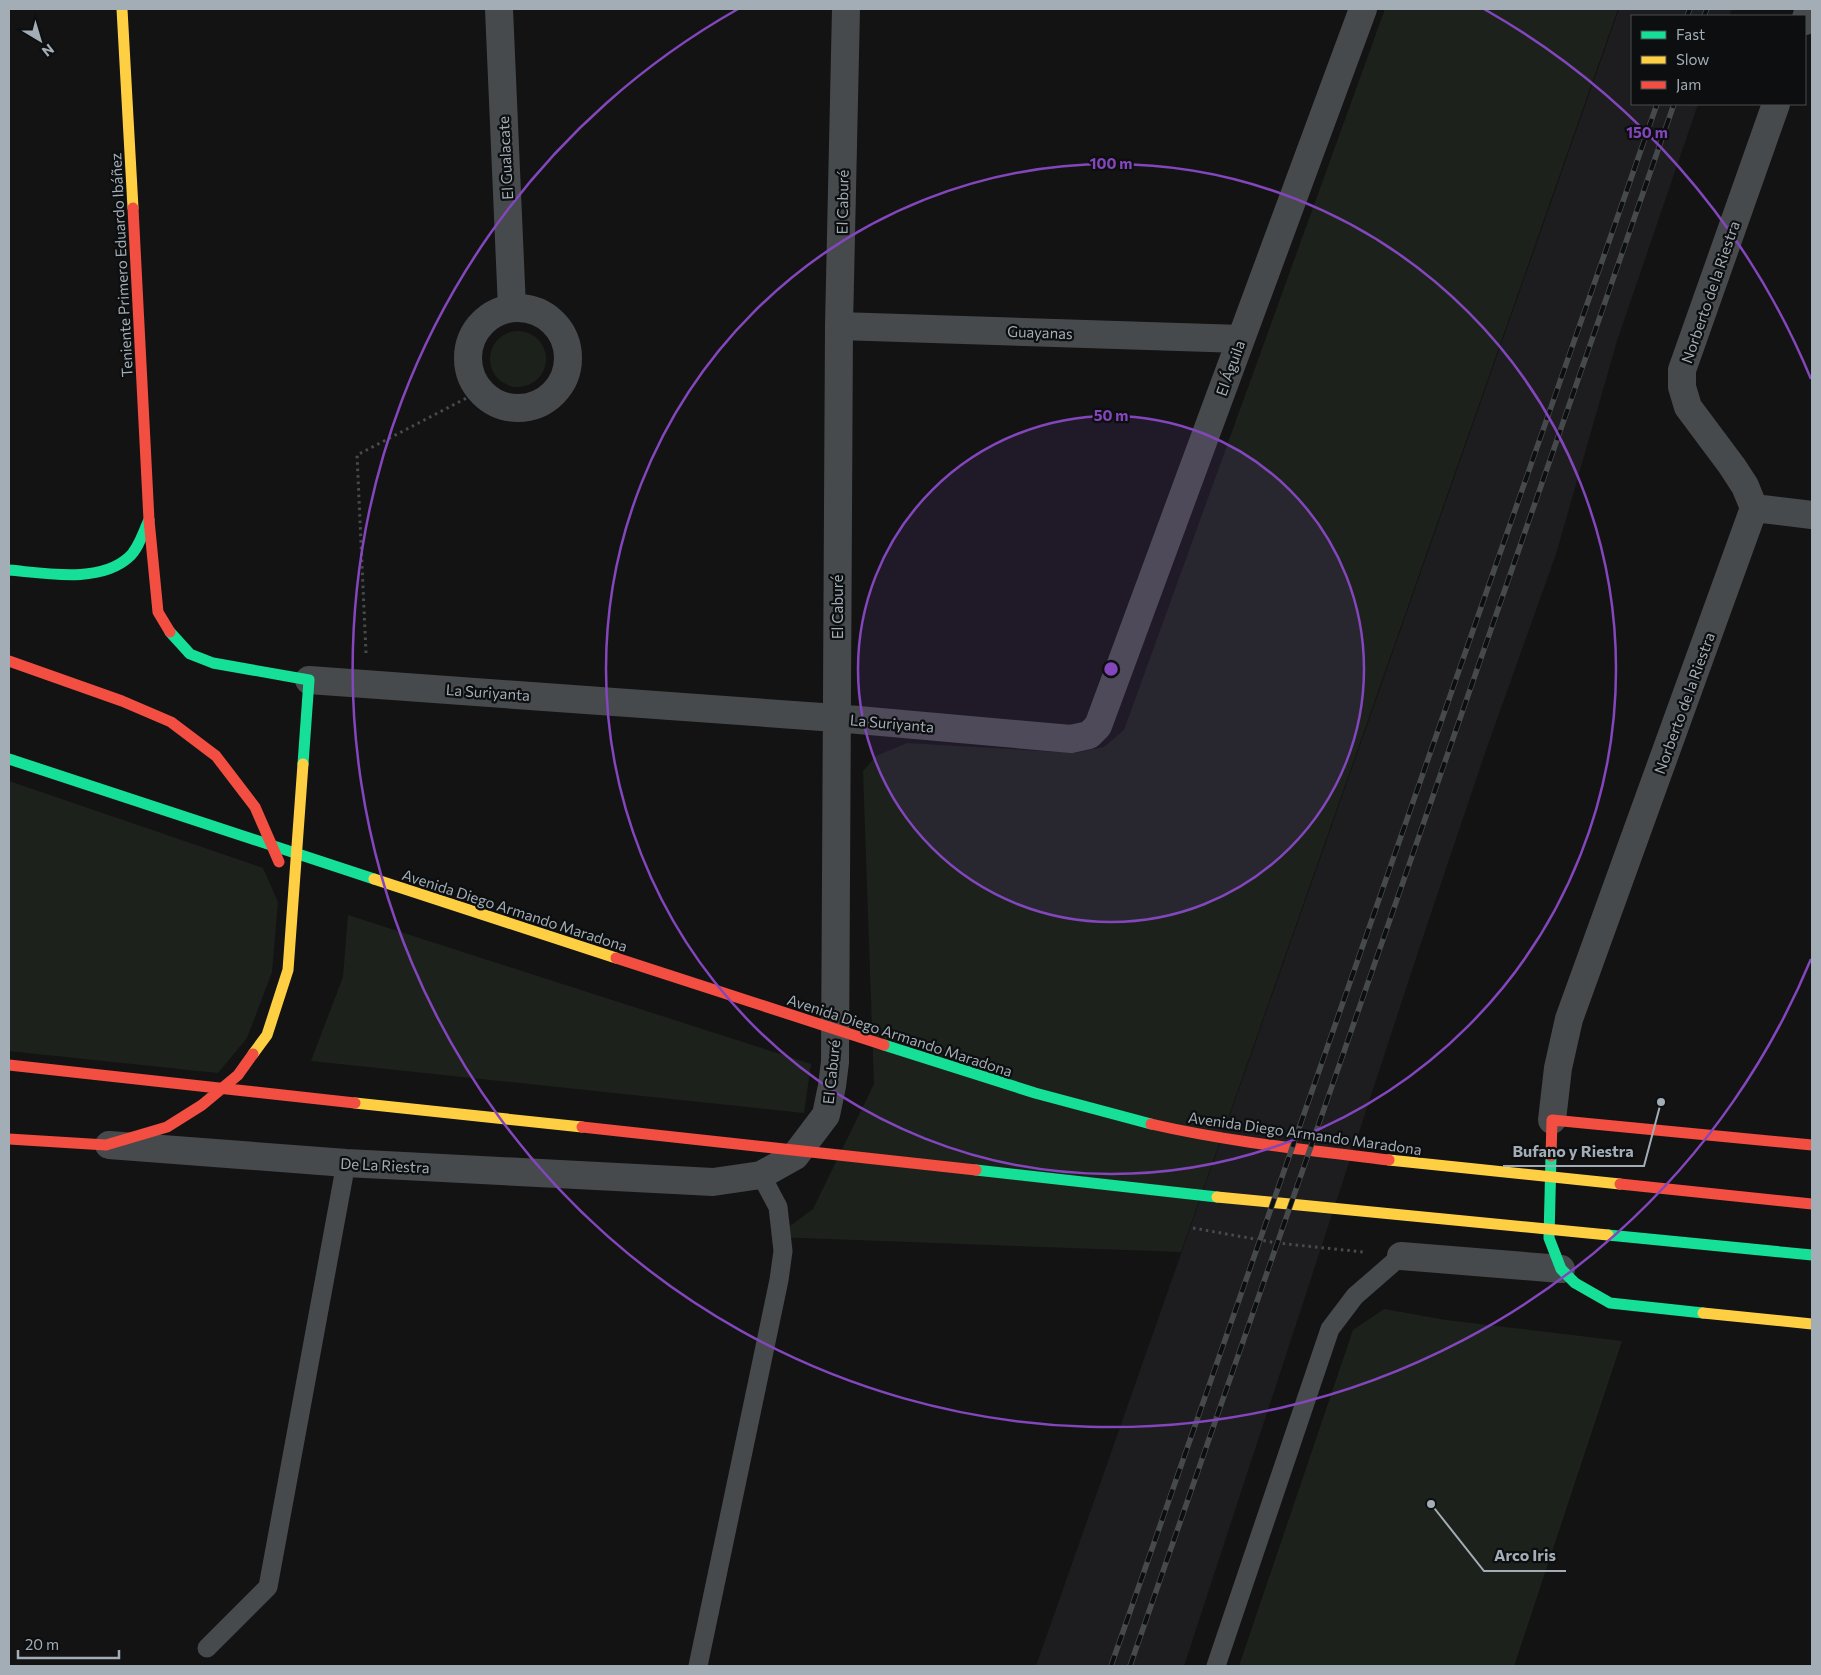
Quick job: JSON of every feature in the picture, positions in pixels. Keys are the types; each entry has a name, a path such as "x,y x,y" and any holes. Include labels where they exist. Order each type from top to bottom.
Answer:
{"main road":[{"name":"Teniente Primero Eduardo Ibáñez","path":"122,9 149,520"},
{"path":"9,570 85,575 112,568 127,559 139,544 149,520"},
{"name":"La Suriyanta","path":"149,520 158,612 171,634 190,654 213,663 309,680"},
{"path":"9,661 122,701 171,722 216,756 255,807 294,901"},
{"path":"106,1145 166,1127 202,1105 238,1075 266,1035 288,970 309,680"},
{"name":"Avenida Diego Armando Maradona","path":"9,759 808,1021 1035,1093 1120,1117 1186,1132 1264,1145 1458,1168 1812,1204"},
{"path":"9,1065 1249,1200 1812,1255"},
{"path":"1552,1120 1812,1145"},
{"name":"Norberto de la Riestra","path":"1552,1120 1549,1238 1561,1269 1575,1283 1610,1303 1812,1324"},
{"name":"De La Riestra","path":"9,1140 106,1145"}],"street":[{"name":"El Gualacate","path":"499,9 512,308"},
{"name":"El Caburé","path":"761,1175 795,1156 826,1115 835,1062 839,326 846,9"},
{"name":"El Águila","path":"1098,726 1362,9"},
{"name":"Norberto de la Riestra","path":"1552,1120 1558,1068 1569,1019 1754,508 1745,486 1736,472 1688,407 1682,388 1682,370 1776,105"},
{"path":"512,308 529,309 544,315 557,326 565,342 568,359 565,376 556,390 543,401 527,407 510,407 494,402 480,391 472,378 468,363 469,348 474,333 484,321 497,312 512,308"},
{"name":"Guayanas","path":"839,326 1241,339"},
{"path":"1754,508 1812,515"},
{"name":"La Suriyanta","path":"309,680 836,718 1071,739 1089,735 1098,726"},
{"name":"De La Riestra","path":"106,1145 346,1163 713,1182 761,1175"},
{"path":"1401,1256 1561,1269"}],"lane":[{"path":"207,1648 268,1586 346,1163"},
{"path":"698,1666 777,1290 783,1251 778,1207 761,1175"},
{"path":"1216,1666 1330,1329 1355,1296 1401,1256"}],"path":[{"path":"367,683 357,455 480,391"}],"shaded area":[{"path":"1385,9 1618,9 1181,1252 775,1237 813,1209 874,1084 863,771 876,756 907,743 1075,753 1104,747 1124,730"},
{"path":"1619,9 1732,9 1729,15 1631,15 1631,105 1698,105 1617,341 1556,554 1485,753 1421,943 1184,1666 1036,1666"},
{"path":"518,331 529,333 538,339 544,348 546,359 544,370 538,379 529,385 518,387 507,385 498,379 492,370 490,359 492,348 498,339 507,333"},
{"path":"9,781 263,868 278,902 272,972 247,1038 218,1073 9,1051"},
{"path":"348,915 811,1064 804,1113 311,1061 343,977"},
{"path":"1384,1309 1446,1320 1622,1341 1514,1666 1239,1666 1353,1330"}],"railway":[{"path":"1687,15 1690,9"},
{"path":"1704,15 1707,9"},
{"path":"1111,1666 1657,105"},
{"path":"1130,1666 1674,105"}],"traffic: fast":[{"path":"9,570 71,575 103,571 129,557 138,545 149,520"},
{"path":"170,632 190,654 213,663 309,680 303,764"},
{"path":"9,759 374,879"},
{"path":"884,1045 1035,1093 1151,1124"},
{"path":"1551,1156 1549,1238 1561,1269 1575,1283 1610,1303 1703,1313"},
{"path":"976,1170 1217,1197"},
{"path":"1608,1235 1812,1255"}],"traffic: slow":[{"path":"122,9 133,208"},
{"path":"253,1054 267,1035 288,970 303,764"},
{"path":"374,879 616,958"},
{"path":"355,1103 582,1127"},
{"path":"1389,1160 1620,1184"},
{"path":"1217,1197 1608,1235"},
{"path":"1703,1313 1812,1324"}],"traffic: jam":[{"path":"133,208 149,520 158,612 170,632"},
{"path":"9,661 122,701 171,722 216,756 255,807 279,862"},
{"path":"616,958 884,1045"},
{"path":"9,1139 106,1145 167,1127 202,1105 238,1075 253,1054"},
{"path":"9,1065 355,1103"},
{"path":"1551,1156 1552,1120 1812,1145"},
{"path":"1151,1124 1239,1141 1389,1160"},
{"path":"582,1127 976,1170"},
{"path":"1620,1184 1812,1204"}],"place":[{"name":"Bufano y Riestra","path":"1661,1102"},
{"name":"Arco Iris","path":"1431,1504"}]}
